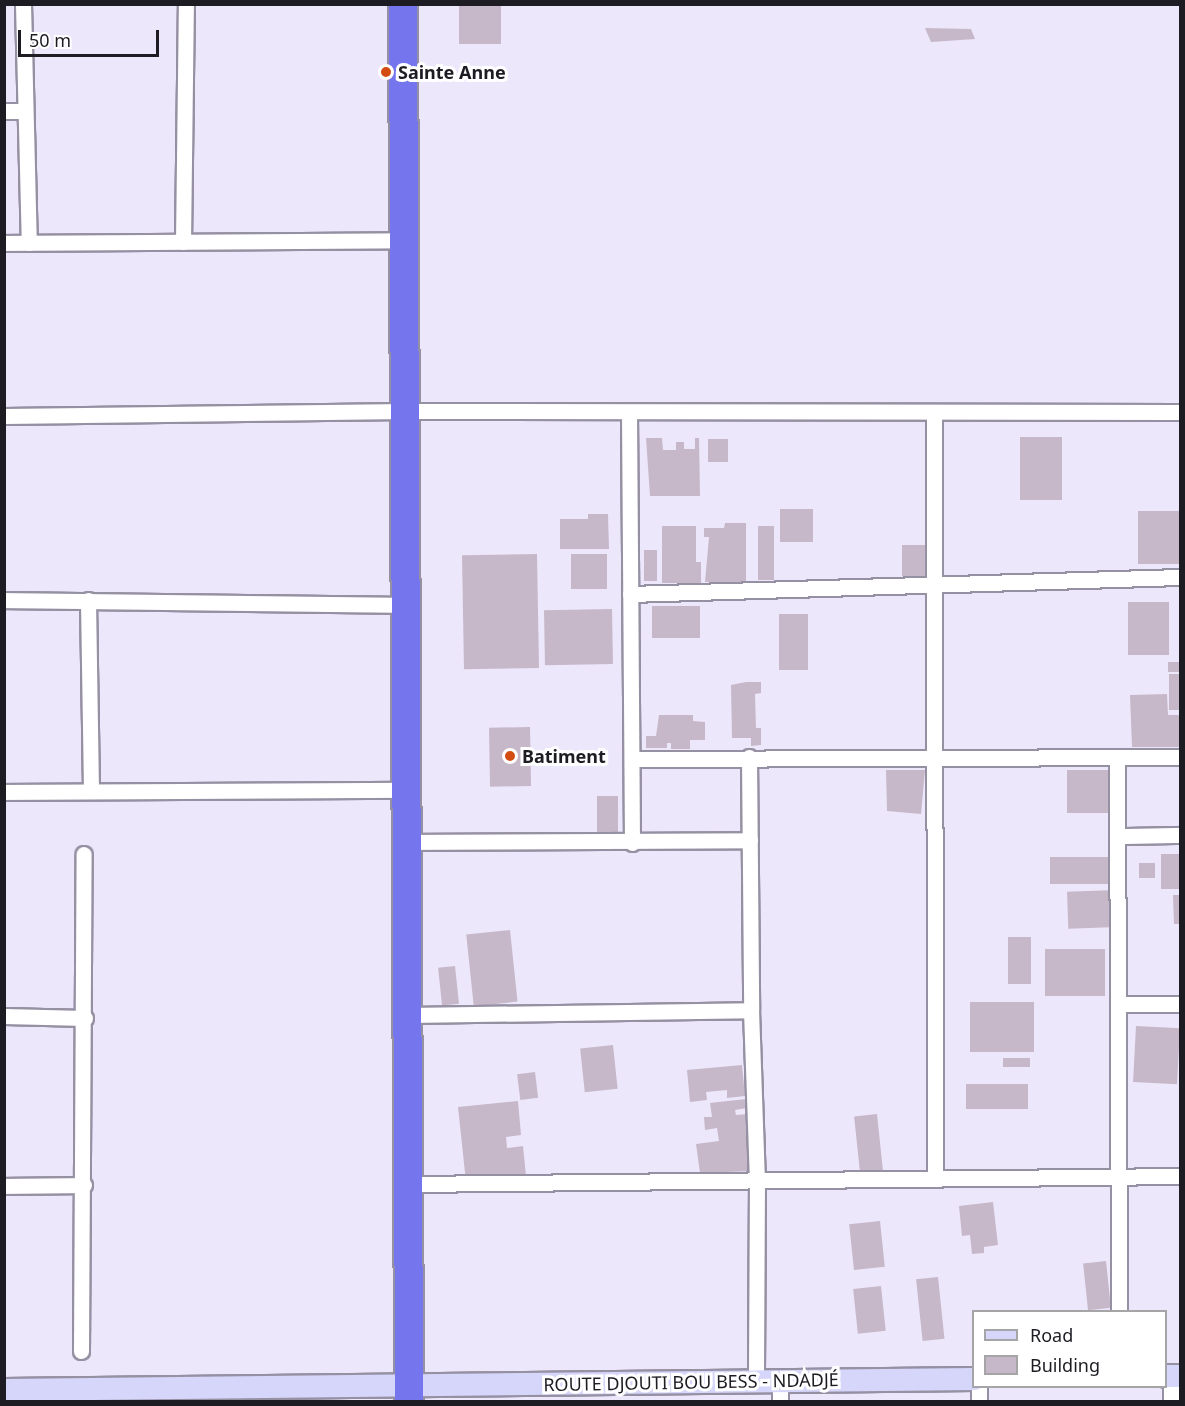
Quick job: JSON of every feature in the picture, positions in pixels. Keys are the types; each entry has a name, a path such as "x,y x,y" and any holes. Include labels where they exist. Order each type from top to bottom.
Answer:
{"highway":[{"path":"403,4 409,1394"}],"main road":[{"name":"ROUTE DJOUTI BOU BESS - NDADJÉ","path":"4,1390 55,1395 409,1394 756,1381 780,1391 972,1379"}],"street":[{"path":"23,4 23,111 29,243"},
{"path":"183,242 186,4"},
{"path":"4,111 23,111"},
{"path":"4,243 405,240"},
{"path":"4,416 405,411 1180,412"},
{"path":"629,412 632,843"},
{"path":"934,413 935,1179"},
{"path":"630,594 1180,577"},
{"path":"4,600 406,604"},
{"path":"88,600 91,791"},
{"path":"633,759 749,757 1117,760 1180,757"},
{"path":"749,757 751,1010 757,1180 756,1381"},
{"path":"1117,760 1120,836 1119,1310"},
{"path":"4,792 406,790"},
{"path":"1120,836 1180,835"},
{"path":"405,842 632,843 750,840"},
{"path":"81,1352 84,1185 84,854"},
{"path":"1119,1004 1180,1004"},
{"path":"408,1015 751,1010"},
{"path":"4,1016 85,1018"},
{"path":"408,1184 1180,1176"},
{"path":"4,1186 84,1185"},
{"path":"1171,1401 1172,1376"}],"building":[{"path":"459,4 501,4 501,44 459,44"},
{"path":"925,28 971,29 975,39 931,42"},
{"path":"1020,437 1062,437 1062,500 1020,500"},
{"path":"646,438 662,438 663,450 676,450 676,442 684,442 684,449 695,449 695,438 699,438 700,496 650,496"},
{"path":"708,439 728,439 728,462 708,462"},
{"path":"780,509 813,509 813,542 780,542"},
{"path":"1138,511 1180,511 1180,564 1138,564"},
{"path":"588,514 608,514 609,549 560,549 560,519 588,519"},
{"path":"725,523 746,523 746,582 705,582 709,537 704,537 704,528 724,528"},
{"path":"662,526 696,526 696,562 701,562 701,583 662,583"},
{"path":"758,526 774,526 774,580 758,580"},
{"path":"902,545 926,545 926,576 902,576"},
{"path":"644,550 657,550 657,581 644,581"},
{"path":"537,554 539,668 464,669 462,555"},
{"path":"571,554 607,554 607,589 571,589"},
{"path":"1128,602 1169,602 1169,655 1128,655"},
{"path":"652,606 700,606 700,638 652,638"},
{"path":"612,609 613,664 545,665 544,610"},
{"path":"779,614 808,614 808,670 779,670"},
{"path":"1168,662 1179,662 1179,672 1168,672"},
{"path":"1169,674 1180,674 1180,710 1169,710"},
{"path":"761,682 761,693 755,694 756,728 761,728 761,745 751,746 751,738 732,738 731,685"},
{"path":"1167,694 1168,715 1180,715 1180,747 1132,747 1130,695"},
{"path":"659,715 693,715 693,721 705,722 705,740 690,740 690,749 671,749 671,743 667,743 667,748 646,748 646,736 656,736"},
{"name":"Batiment","path":"530,727 531,786 490,787 489,728"},
{"path":"886,770 925,770 921,814 887,811"},
{"path":"1067,770 1109,770 1109,813 1067,813"},
{"path":"597,796 618,796 618,832 597,832"},
{"path":"1161,854 1180,854 1180,889 1161,889"},
{"path":"1050,857 1111,857 1111,884 1050,884"},
{"path":"1139,863 1155,863 1155,878 1139,878"},
{"path":"1116,890 1117,927 1068,929 1067,892"},
{"path":"1173,895 1180,895 1180,924 1174,924"},
{"path":"510,930 518,1002 474,1006 466,935"},
{"path":"1008,937 1031,937 1031,984 1008,984"},
{"path":"1045,949 1105,949 1105,996 1045,996"},
{"path":"455,966 459,1004 442,1006 438,968"},
{"path":"970,1002 1034,1002 1034,1052 970,1052"},
{"path":"1136,1026 1180,1028 1177,1084 1133,1082"},
{"path":"613,1045 618,1089 585,1092 580,1048"},
{"path":"1003,1058 1030,1058 1030,1067 1003,1067"},
{"path":"742,1065 745,1096 727,1098 727,1090 706,1092 707,1100 690,1102 687,1070"},
{"path":"535,1072 538,1098 520,1100 517,1074"},
{"path":"966,1084 1028,1084 1028,1109 966,1109"},
{"path":"746,1099 747,1108 735,1110 736,1115 748,1114 754,1171 700,1173 696,1144 719,1141 717,1128 705,1130 704,1117 712,1117 710,1103"},
{"path":"518,1101 521,1135 506,1137 507,1148 523,1146 526,1176 466,1182 458,1107"},
{"path":"877,1114 883,1172 860,1174 854,1116"},
{"path":"993,1202 998,1245 984,1247 984,1253 972,1254 970,1235 962,1236 959,1206"},
{"path":"880,1221 885,1267 854,1270 849,1224"},
{"path":"1106,1261 1111,1308 1088,1310 1083,1263"},
{"path":"938,1277 944,1339 923,1341 916,1279"},
{"path":"881,1286 886,1331 858,1334 853,1289"}],"place":[{"name":"Sainte Anne","path":"386,72"},
{"name":"Batiment","path":"510,756"}]}
